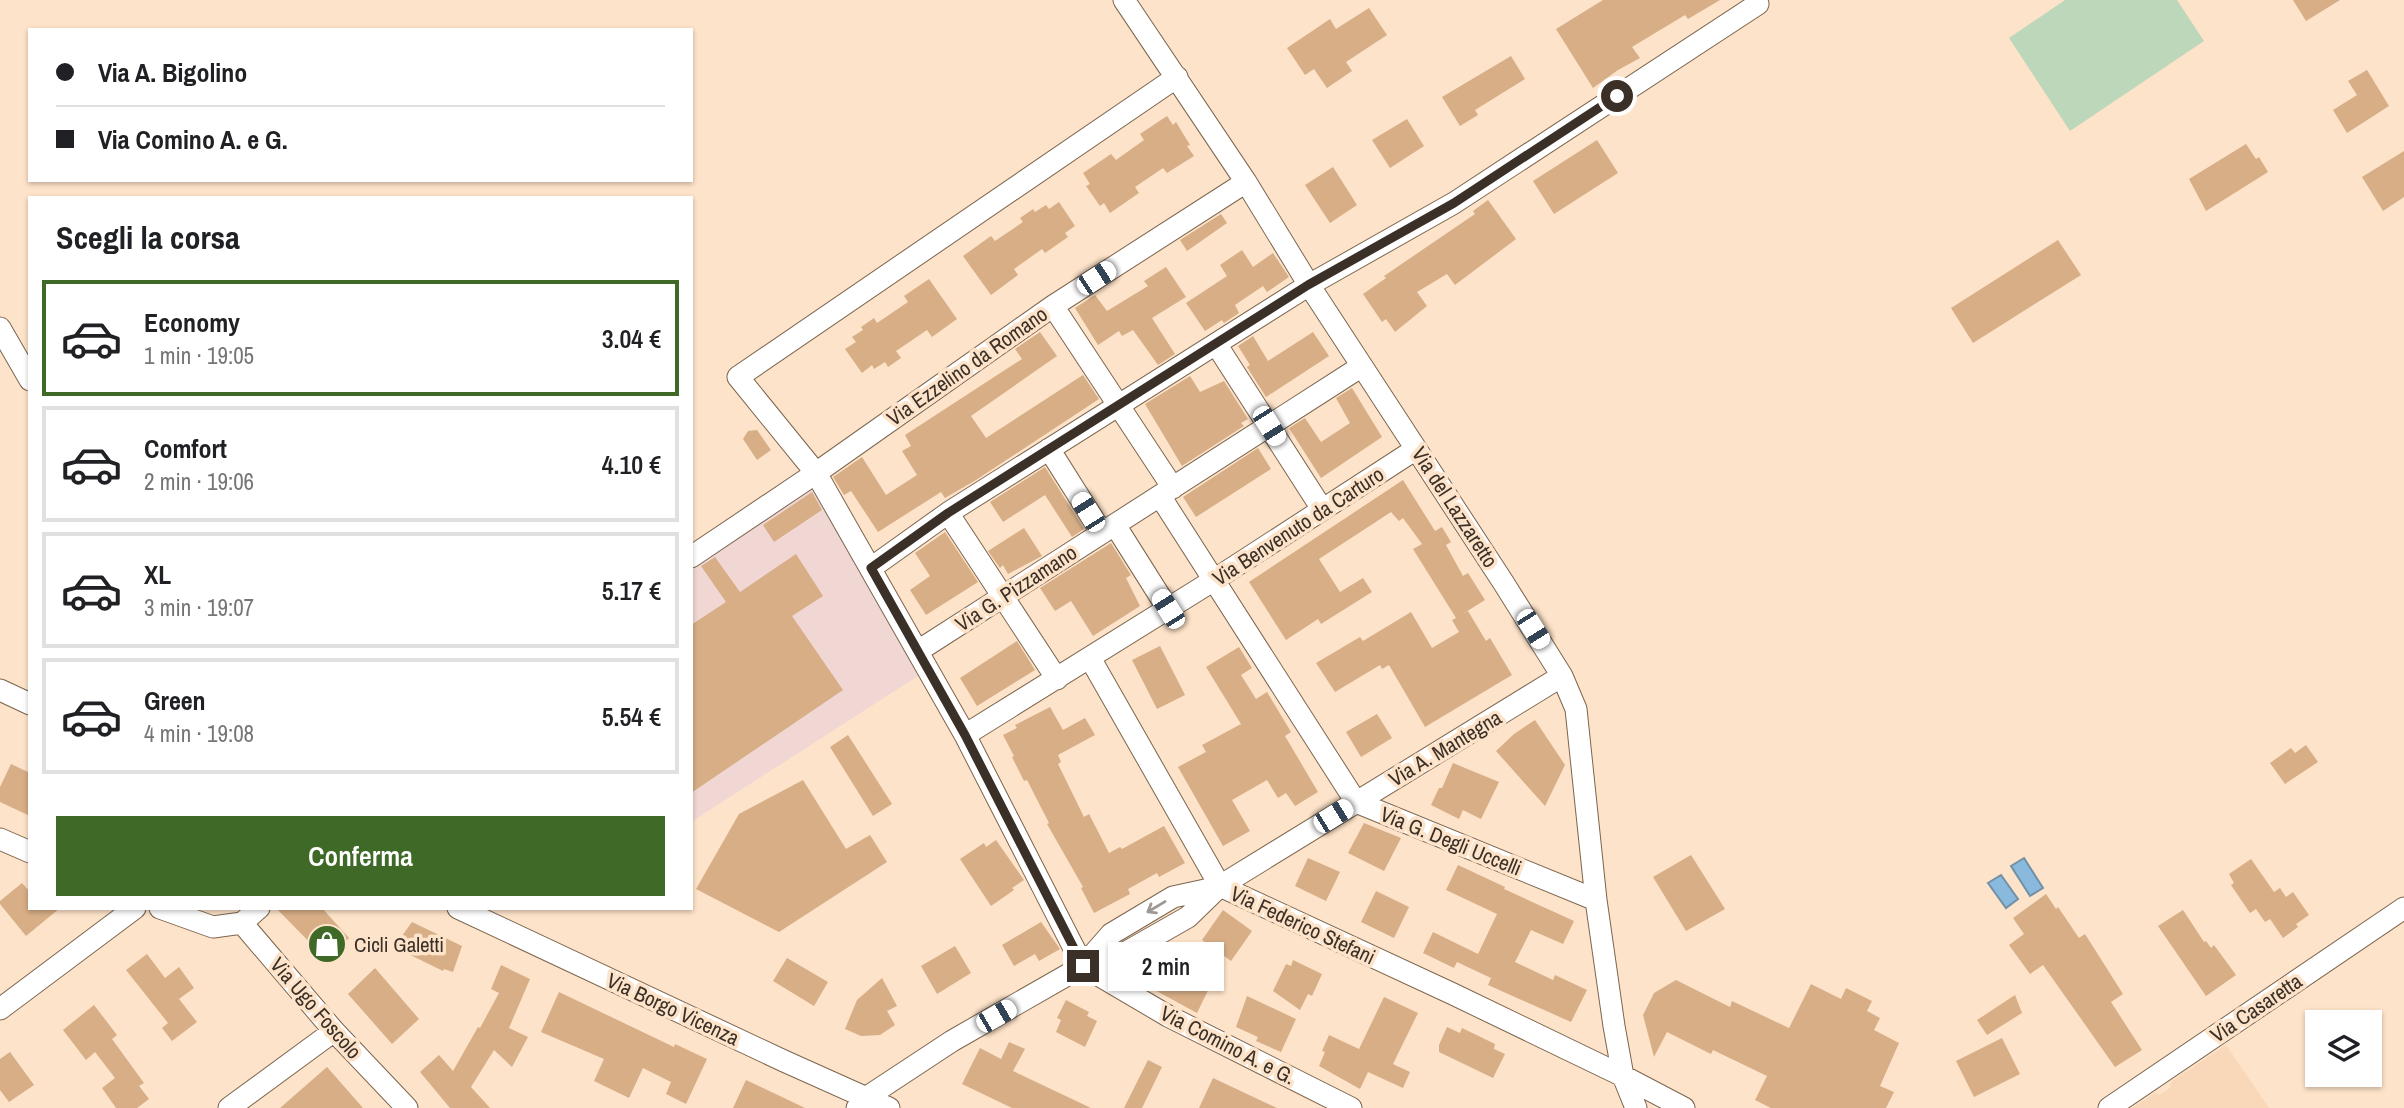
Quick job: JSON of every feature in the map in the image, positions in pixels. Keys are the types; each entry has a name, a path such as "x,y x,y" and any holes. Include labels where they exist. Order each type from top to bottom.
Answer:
{"street":[{"name":"Via del Lazzaretto","path":"1124,0 1247,181 1308,285 1563,676 1576,709 1596,900 1623,1076"},
{"path":"871,568 948,513 1308,285 1454,203 1758,4"},
{"path":"1083,966 965,735 816,472 738,377 1177,77"},
{"name":"Via Ezzelino da Romano","path":"693,556 1053,306 1247,181"},
{"name":"Via G. Degli Uccelli","path":"1053,306 1119,406 1214,580 1356,802 1596,900"},
{"path":"0,328 28,377"},
{"path":"1216,344 1322,509"},
{"name":"Via G. Pizzamano","path":"918,651 1362,366"},
{"path":"1049,449 1168,609"},
{"name":"Via Benvenuto da Carturo","path":"965,735 1214,580 1416,449"},
{"path":"948,513 1057,679"},
{"name":"Via Federico Stefani","path":"1090,658 1220,887 1289,917 1623,1076 1684,1108"},
{"name":"Via A. Mantegna","path":"862,1103 952,1041 1083,966 1123,954 1188,917 1220,887 1563,676"},
{"path":"0,690 28,703"},
{"path":"0,839 28,851"},
{"name":"Via Casaretta","path":"2109,1108 2404,908"},
{"path":"0,1009 132,910"},
{"path":"165,910 213,928 242,923 257,910"},
{"name":"Via Borgo Vicenza","path":"462,910 784,1061 862,1103 889,1108"},
{"name":"Via Ugo Foscolo","path":"242,923 334,1031 407,1108"},
{"name":"Via Comino A. e G.","path":"1083,966 1168,1016 1351,1108"},
{"path":"229,1108 334,1031"},
{"path":"1623,1076 1636,1108"}],"shaded area":[{"path":"811,483 921,674 693,821 693,564"},
{"path":"2226,1045 2269,1108 2132,1108 2155,1093 2159,1095 2170,1088 2171,1082"}],"green space":[{"path":"2065,0 2177,0 2204,41 2070,131 2009,38"}],"water":[{"path":"2024,858 2043,888 2030,896 2011,866"},
{"path":"2001,875 2018,899 2006,908 1988,883"}],"building":[{"path":"1603,0 1720,0 1688,19 1685,15 1632,47 1640,58 1593,88 1556,29"},
{"path":"2293,0 2340,0 2306,21"},
{"path":"1369,8 1387,35 1346,62 1352,71 1327,88 1314,69 1305,75 1287,48 1330,19 1336,29"},
{"path":"1511,56 1525,79 1475,110 1478,115 1460,126 1442,97"},
{"path":"2367,70 2389,106 2347,133 2333,110 2357,95 2348,81"},
{"path":"1167,116 1173,125 1176,122 1194,156 1167,173 1163,168 1135,187 1139,193 1110,213 1104,203 1100,206 1086,186 1090,184 1083,173 1111,154 1116,160 1144,140 1140,134"},
{"path":"1407,119 1424,146 1390,168 1372,140"},
{"path":"1597,140 1618,173 1554,214 1533,181"},
{"path":"2246,144 2256,159 2259,157 2268,172 2206,211 2189,179"},
{"path":"2404,151 2404,197 2383,211 2362,177"},
{"path":"1333,167 1357,205 1330,223 1305,185"},
{"path":"1488,200 1516,239 1455,285 1447,274 1417,292 1427,306 1395,332 1386,319 1382,322 1363,294 1386,278 1384,276 1475,214 1473,211"},
{"path":"1059,202 1075,226 1065,233 1068,237 1045,253 1042,249 1014,269 1018,275 991,295 963,256 991,236 995,241 1023,222 1020,218 1033,209 1035,212 1046,205 1049,209"},
{"path":"1221,214 1227,223 1187,251 1180,240"},
{"path":"2058,240 2081,275 1973,343 1951,308"},
{"path":"1242,250 1253,267 1273,253 1289,277 1267,292 1263,286 1235,305 1239,313 1205,331 1186,303 1227,276 1220,265"},
{"path":"1166,267 1186,297 1152,318 1175,354 1158,365 1133,330 1122,336 1119,331 1098,345 1075,308 1095,295 1107,311 1148,286 1144,281"},
{"path":"929,279 957,319 932,337 927,330 896,351 901,358 888,367 885,362 874,369 872,365 862,373 845,349 856,342 852,337 874,318 877,323 908,302 904,296"},
{"path":"1040,332 1057,356 971,416 986,438 1083,375 1099,399 976,480 945,498 941,492 878,532 851,491 844,495 833,477 862,457 886,495 917,475 902,451 911,446 905,435 1022,359 1015,349"},
{"path":"1313,332 1329,356 1266,397 1247,367 1250,365 1238,346 1253,336 1268,361"},
{"path":"1190,376 1200,392 1224,381 1248,419 1241,423 1244,426 1182,466 1145,404"},
{"path":"1352,388 1382,437 1321,478 1289,428 1305,418 1321,442 1350,423 1336,398"},
{"path":"757,430 771,450 757,460 743,439 748,431"},
{"path":"1258,448 1271,469 1196,517 1183,497"},
{"path":"1045,467 1084,529 1072,537 1045,495 1003,522 990,502"},
{"path":"1403,480 1435,531 1442,527 1451,542 1446,545 1463,576 1468,573 1485,600 1461,615 1468,611 1486,641 1490,638 1512,675 1425,727 1389,665 1382,669 1380,665 1335,692 1316,663 1360,637 1363,641 1411,612 1432,648 1459,632 1452,620 1456,618 1413,549 1422,544 1403,518 1399,521 1391,512 1319,559 1340,592 1363,578 1372,592 1321,624 1318,619 1286,640 1249,582"},
{"path":"812,492 822,510 774,542 763,525"},
{"path":"1024,528 1042,556 1008,574 1003,565 1000,568 988,551"},
{"path":"945,532 978,582 926,615 910,590 930,576 915,553"},
{"path":"1111,543 1131,575 1126,578 1140,606 1093,636 1071,601 1055,611 1040,588"},
{"path":"796,554 823,596 792,616 843,690 693,792 693,624 726,602 701,566 715,557 740,592"},
{"path":"1017,641 1035,670 977,706 960,678"},
{"path":"1160,646 1185,695 1157,709 1132,660"},
{"path":"1239,647 1252,668 1241,675 1256,699 1267,692 1291,732 1285,736 1318,792 1295,806 1286,793 1278,798 1267,780 1232,800 1250,831 1223,846 1178,767 1206,752 1202,745 1241,724 1206,667"},
{"path":"1050,707 1063,730 1085,718 1095,735 1058,755 1061,762 1058,764 1084,817 1089,814 1109,853 1120,847 1122,849 1164,826 1185,863 1159,877 1157,873 1128,889 1130,894 1094,913 1027,780 1024,781 1003,735 1017,728 1015,725"},
{"path":"1377,714 1392,738 1361,757 1346,732"},
{"path":"1535,720 1565,765 1545,806 1496,751 1514,734"},
{"path":"848,735 892,804 873,816 830,747"},
{"path":"2306,745 2318,762 2285,784 2270,763 2291,748 2295,753"},
{"path":"1453,763 1499,782 1481,819 1463,810 1459,819 1431,805"},
{"path":"11,764 28,772 28,815 0,802 0,787"},
{"path":"803,780 846,849 870,835 887,862 779,932 696,889 739,814"},
{"path":"1364,823 1401,838 1384,871 1348,853"},
{"path":"996,840 1024,880 991,906 960,859 984,843 986,847"},
{"path":"1691,855 1725,909 1686,931 1653,877"},
{"path":"1308,858 1340,872 1326,901 1295,886"},
{"path":"2251,859 2274,892 2280,888 2286,897 2293,892 2309,915 2283,938 2270,919 2265,922 2256,909 2250,913 2231,885 2234,883 2229,874"},
{"path":"1458,865 1574,921 1563,944 1531,930 1515,962 1553,980 1555,975 1587,990 1571,1022 1488,985 1491,978 1457,962 1454,968 1423,953 1433,932 1478,954 1497,914 1446,890"},
{"path":"22,883 28,890 28,910 58,910 26,936 0,901"},
{"path":"1376,891 1409,907 1394,938 1361,922"},
{"path":"2046,894 2079,938 2085,934 2123,994 2111,1002 2142,1050 2115,1067 2043,965 2030,974 2009,945 2024,934 2013,918"},
{"name":"Cicli Galetti","path":"278,910 324,910 349,938 327,960"},
{"path":"1223,910 1252,931 1231,961 1202,940"},
{"path":"2183,910 2204,942 2211,948 2214,945 2236,975 2206,996 2158,926"},
{"path":"412,922 462,946 453,972 443,971 394,947"},
{"path":"1041,922 1060,949 1039,961 1035,954 1014,966 1002,945"},
{"path":"955,946 971,973 937,994 921,966"},
{"path":"147,954 165,978 179,967 194,988 179,999 197,1022 172,1041 162,1028 168,1023 126,970"},
{"path":"1165,957 1213,980 1197,1013 1153,989"},
{"path":"787,958 828,982 814,1006 773,981"},
{"path":"1293,960 1322,974 1312,996 1308,994 1300,1010 1273,991 1286,964 1291,966"},
{"path":"501,965 530,979 509,1028 528,1037 512,1067 494,1050 471,1087 490,1108 450,1108 420,1072 439,1055 453,1071 499,993 491,989"},
{"path":"375,968 419,1019 392,1044 348,994"},
{"path":"882,978 897,1006 887,1011 895,1025 880,1035 861,1036 845,1029 857,1000"},
{"path":"1676,980 1730,1007 1732,1001 1789,1028 1811,984 1841,999 1846,988 1872,1001 1867,1011 1880,1018 1874,1030 1899,1043 1880,1086 1894,1092 1886,1108 1771,1108 1755,1100 1767,1076 1713,1050 1711,1054 1667,1032 1654,1057 1643,1015 1654,993"},
{"path":"559,992 674,1047 675,1044 707,1059 686,1104 666,1094 671,1082 643,1068 629,1098 594,1081 604,1059 541,1032"},
{"path":"2015,995 2022,1013 1987,1035 1977,1020"},
{"path":"1247,996 1296,1019 1281,1052 1256,1041 1258,1037 1236,1027"},
{"path":"1384,997 1418,1013 1393,1064 1410,1072 1403,1088 1368,1072 1360,1089 1319,1066 1325,1052 1322,1051 1329,1035 1359,1049"},
{"path":"1066,1000 1089,1012 1087,1016 1097,1021 1085,1047 1056,1032 1061,1020 1057,1018"},
{"path":"94,1005 117,1035 112,1039 144,1083 139,1086 149,1099 137,1108 116,1108 102,1088 115,1078 95,1052 86,1060 63,1030"},
{"path":"1447,1027 1460,1033 1462,1028 1495,1044 1494,1049 1505,1054 1493,1078 1439,1052 1439,1045"},
{"path":"2002,1038 2020,1074 1974,1097 1956,1061"},
{"path":"1009,1042 1025,1049 1013,1071 1091,1108 1012,1108 962,1084 980,1048 1001,1059"},
{"path":"10,1052 34,1085 9,1102 0,1090 0,1059"},
{"path":"1148,1060 1162,1067 1142,1108 1124,1108"},
{"path":"327,1067 363,1108 280,1108"},
{"path":"1213,1078 1277,1108 1199,1108"},
{"path":"746,1080 805,1108 733,1108"}],"place":[{"name":"Cicli Galetti","path":"327,944"}],"route":[{"path":"1083,966 965,735 871,568 948,513 1308,285 1454,203 1617,96"}]}
